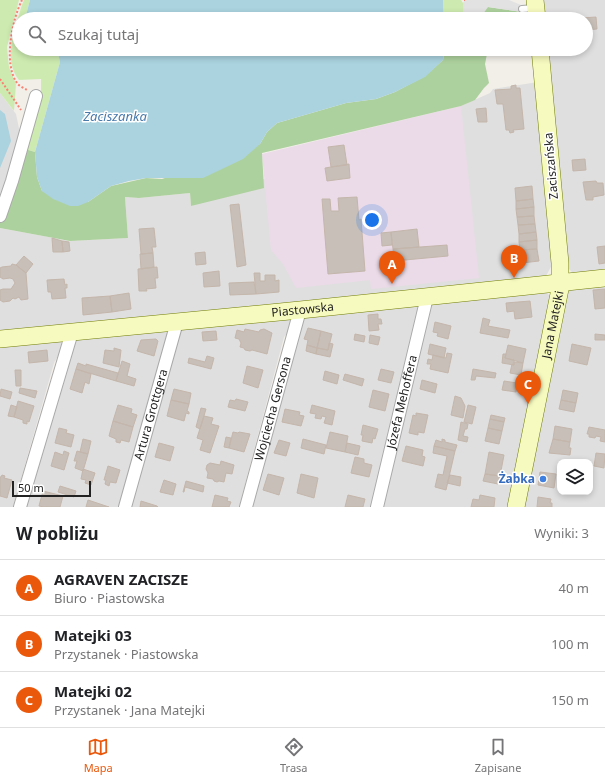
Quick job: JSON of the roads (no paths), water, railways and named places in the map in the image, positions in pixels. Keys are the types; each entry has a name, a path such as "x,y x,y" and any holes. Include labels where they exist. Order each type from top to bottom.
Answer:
{"street":[{"name":"Zaciszańska","path":"541,56 560,263 559,283"},
{"path":"0,216 12,181 36,96"},
{"name":"Piastowska","path":"0,339 300,310 605,278"},
{"name":"Jana Matejki","path":"516,507 556,306 559,283"},
{"name":"Józefa Mehoffera","path":"377,507 427,297"},
{"name":"Wojciecha Gersona","path":"246,507 300,310"},
{"name":"Artura Grottgera","path":"125,507 176,322"},
{"path":"20,507 72,332"}],"water":[{"path":"30,0 443,0 444,12 27,12"},
{"name":"Zaciszanka","path":"59,56 444,56 443,60 425,77 395,92 376,99 346,103 277,123 267,132 260,144 243,159 203,178 146,178 129,181 111,186 88,202 78,206 70,206 53,199 42,191 37,177 35,152 60,62"},
{"path":"0,110 5,114 11,141 0,168"}],"place":[{"name":"Matejki 03","path":"514,278"},
{"name":"AGRAVEN ZACISZE","path":"392,284"},
{"name":"Matejki 02","path":"528,404"},
{"name":"Żabka","path":"543,479"}]}
